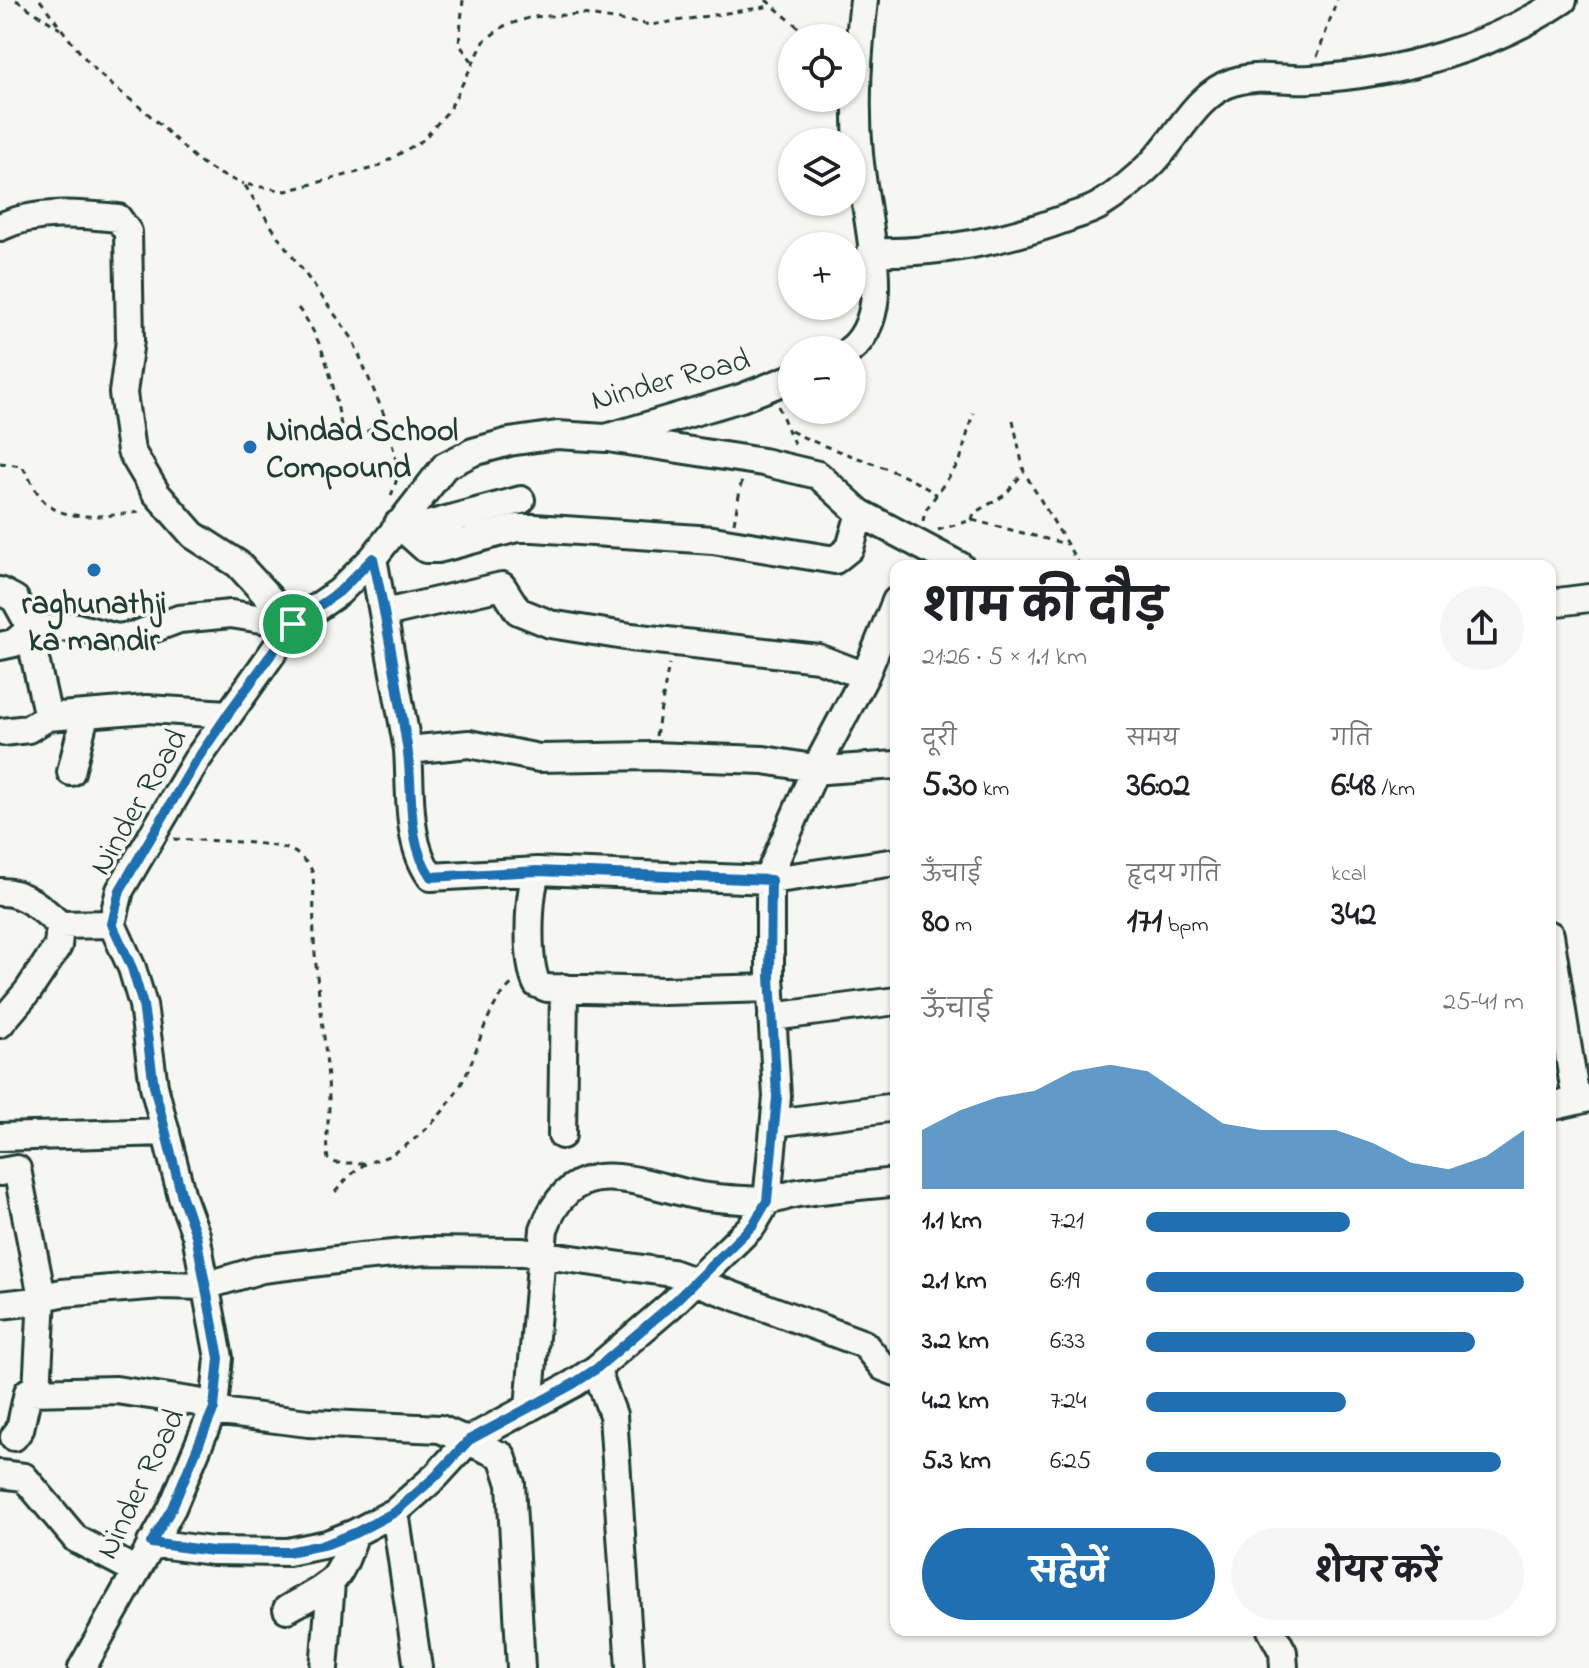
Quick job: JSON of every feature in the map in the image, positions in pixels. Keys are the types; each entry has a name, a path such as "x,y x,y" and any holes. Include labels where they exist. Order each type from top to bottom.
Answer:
{"street":[{"path":"863,336 871,320 875,289 859,153 855,75 864,0"},
{"path":"871,252 909,253 979,242 1033,230 1099,206 1153,162 1205,100 1229,83 1260,75 1310,79 1409,65 1528,24 1563,0"},
{"path":"0,227 71,213 118,218 128,232 130,340 123,393 131,451 156,493 193,535 238,564 293,624"},
{"name":"Ninder Road","path":"82,1668 172,1508 213,1411 219,1358 196,1235 182,1197 154,1086 143,1005 132,968 112,924 120,890 228,714 293,624 339,592 373,558 394,512 445,466 473,452 509,442 557,435 606,438 749,396 778,383"},
{"path":"606,438 745,459 818,475 860,513 915,555 935,560"},
{"path":"394,512 424,526 521,500"},
{"path":"394,512 426,549 438,549 517,528 730,542 835,560 850,548 860,513"},
{"path":"373,558 408,750 415,843 422,864 431,877 537,871 771,880 890,863"},
{"path":"385,613 502,586 518,611 550,624 818,658 865,676"},
{"path":"0,591 15,599 26,619 48,717"},
{"path":"1556,602 1589,598"},
{"path":"0,646 14,643 27,632 73,626 117,638 136,635 179,619 231,614 293,624"},
{"path":"151,1543 212,1551 288,1552 327,1544 395,1512 436,1476 469,1440 596,1369 696,1281 753,1225 767,1201 777,1097 771,988 773,863 816,768 865,676 890,616"},
{"path":"3,732 28,729 48,717 147,709 228,714"},
{"path":"71,772 85,715"},
{"path":"408,750 469,744 539,758 652,756 764,760 816,768 890,765"},
{"path":"537,871 532,886 533,975 537,984 564,988 664,991 771,988"},
{"path":"2,888 40,906 60,925 112,924"},
{"path":"0,1024 28,991 58,946 60,925"},
{"path":"562,1135 564,988"},
{"path":"772,1017 890,1002"},
{"path":"1556,1012 1582,1099 1556,1106"},
{"path":"775,1123 890,1108"},
{"path":"0,1137 166,1132"},
{"path":"0,1172 17,1169 42,1297 37,1391"},
{"path":"529,1408 544,1229 553,1205 586,1181 605,1176 652,1183 698,1196 767,1201 797,1193 890,1183"},
{"path":"0,1305 36,1301 42,1297 161,1285 205,1286 262,1269 361,1257 426,1251 542,1254 672,1273 864,1344 883,1367 890,1370"},
{"path":"596,1369 613,1415 630,1668"},
{"path":"14,1437 20,1429 28,1392 116,1390 197,1402 213,1411 308,1423 440,1429 469,1440 502,1456 511,1484 521,1668"},
{"path":"0,1474 24,1477 76,1539 135,1570"},
{"path":"395,1512 418,1668"},
{"path":"287,1609 341,1574 355,1533"},
{"path":"324,1668 331,1583"},
{"path":"1274,1636 1283,1652 1284,1668"}],"path":[{"path":"16,0 64,31"},
{"path":"40,0 108,82 212,173 244,184 286,191 377,167 423,140 449,110 485,40 504,26 532,17 582,14 651,25 771,6"},
{"path":"463,0 459,44 472,61"},
{"path":"766,0 794,24"},
{"path":"1310,79 1337,0"},
{"path":"244,184 352,338 387,422 399,473 394,512"},
{"path":"298,308 316,334 326,363 344,442 387,422"},
{"path":"915,555 925,511 960,461 973,413"},
{"path":"1013,420 1024,472 1077,560"},
{"path":"787,424 797,470"},
{"path":"791,431 815,444 898,471 937,495"},
{"path":"730,542 745,459"},
{"path":"0,463 22,466 42,500 54,511 107,518 171,509"},
{"path":"972,520 974,513 1005,495 1024,472"},
{"path":"915,555 937,530 972,520 1068,544"},
{"path":"652,756 672,641"},
{"path":"150,838 264,845 293,851 308,863 313,874 311,898 316,969 329,1094 330,1128 325,1148 328,1159 336,1163 379,1161 410,1143 459,1089 495,1003 514,982 533,975"},
{"path":"335,1192 368,1163"}],"place":[{"name":"Nindad School Compound","path":"250,447"},
{"name":"raghunathji ka mandir","path":"94,570"}],"route":[{"path":"373,558 408,750 415,843 422,864 431,877 537,871 771,880 770,977 777,1097 775,1123 767,1201 753,1225 671,1305 596,1369 469,1440 436,1476 395,1512 342,1539 288,1552 212,1551 151,1543 172,1508 214,1408 219,1358 196,1235 182,1197 154,1086 143,1005 132,968 112,924 120,890 196,761 293,624 339,592 373,558"}]}
